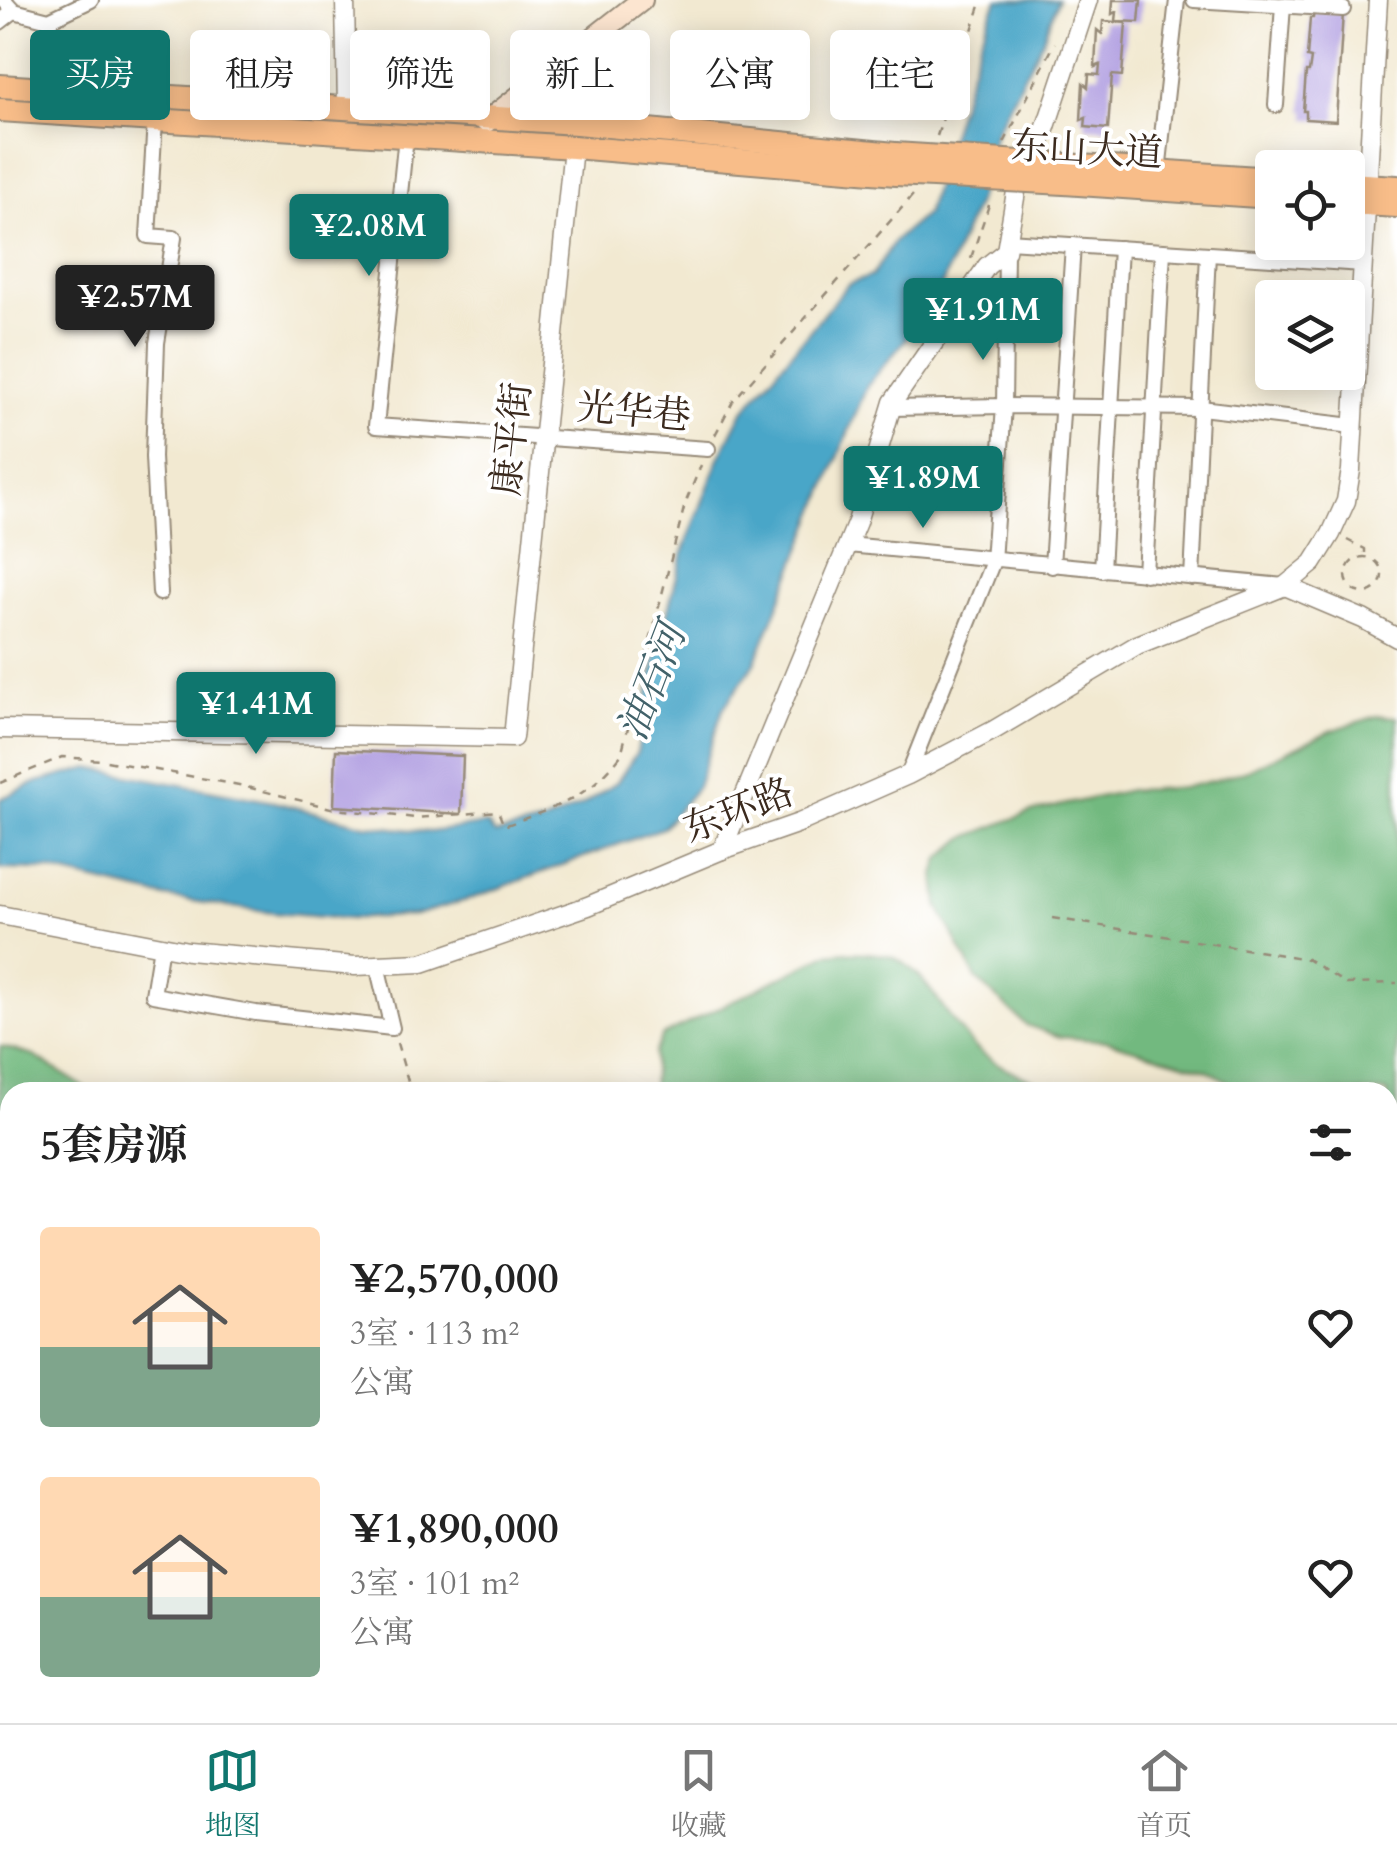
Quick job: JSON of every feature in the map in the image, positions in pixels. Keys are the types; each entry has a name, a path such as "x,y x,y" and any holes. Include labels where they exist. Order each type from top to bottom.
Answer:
{"main road":[{"path":"463,140 642,0"},
{"name":"东山大道","path":"0,86 492,118 895,164 931,157 1026,172"},
{"name":"东山大道","path":"0,110 30,112"},
{"name":"东山大道","path":"154,120 1065,174 1255,194"},
{"name":"东山大道","path":"1065,174 1158,172 1255,178"},
{"path":"1365,193 1397,187"},
{"path":"1365,196 1397,206"}],"street":[{"path":"0,22 9,6 50,20 91,0"},
{"path":"345,0 347,108"},
{"path":"908,775 994,561 1004,406 1007,246 1026,172 1088,0"},
{"path":"1158,172 1177,0"},
{"path":"1194,0 1301,3 1343,9"},
{"name":"东环路","path":"1362,150 1378,0"},
{"path":"1276,106 1283,5"},
{"path":"154,120 148,236 174,238 157,343 153,458 160,593"},
{"name":"光华巷","path":"406,136 376,426 708,449"},
{"name":"康平街","path":"0,728 513,738 573,147"},
{"path":"1052,566 1072,245"},
{"path":"722,850 848,545 891,408 987,266 1007,246 1072,245 1363,264"},
{"path":"1102,570 1120,248"},
{"path":"1145,574 1163,251"},
{"path":"1192,578 1208,254"},
{"name":"东环路","path":"0,915 161,946 355,966 422,963 588,906 908,775 994,730 1137,646 1285,586 1313,564 1346,501 1363,260"},
{"path":"891,408 1200,408 1353,426"},
{"path":"848,545 1285,586 1363,618 1397,638"},
{"path":"161,946 154,995 256,1013 392,1028 377,965"}],"path":[{"path":"931,157 982,0"},
{"path":"1002,151 1007,133 1058,37"},
{"path":"970,259 994,188"},
{"path":"1345,540 1365,549 1365,557"},
{"path":"1365,557 1378,563 1382,574 1379,586 1363,593 1352,588 1347,573 1351,563 1365,557"},
{"path":"1052,918 1307,959 1346,984 1397,984"},
{"path":"392,1028 408,1082"}],"green space":[{"path":"1377,716 1397,717 1397,1082 1229,1082 1207,1070 1107,1041 1060,1037 1026,1025 977,980 938,906 935,875 940,859 964,838 1031,812 1130,790 1182,788 1215,780 1248,770 1330,731"},
{"path":"828,954 881,954 904,963 976,1048 996,1063 1040,1082 653,1082 654,1053 662,1036"},
{"path":"0,1046 34,1056 76,1082 0,1082"}],"water":[{"name":"油石河","path":"997,0 1058,0 1042,41 995,132 977,202 932,308 867,386 755,663 723,709 697,787 663,828 467,900 415,915 350,919 273,913 165,897 48,870 0,869 0,799 37,782 90,768 274,802 366,825 429,832 487,824 495,834 543,823 581,806 617,782 637,752 655,659 683,553 719,458 742,413 848,284 872,276 895,240 926,214 955,120 970,120 970,73"}],"building":[{"path":"1113,0 1141,0 1139,22 1116,21"},
{"path":"1314,11 1343,13 1336,121 1306,119 1303,111 1311,58 1307,57 1310,18"},
{"path":"1103,21 1126,23 1122,76 1112,75 1108,129 1085,127 1086,118 1081,120 1083,83 1088,87 1089,74 1099,75 1100,65 1095,67 1097,30 1102,34"},
{"path":"336,750 463,756 461,814 334,806"}]}
